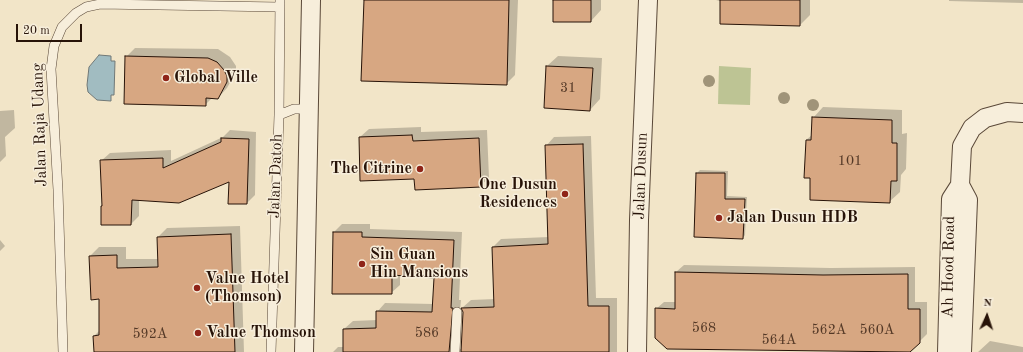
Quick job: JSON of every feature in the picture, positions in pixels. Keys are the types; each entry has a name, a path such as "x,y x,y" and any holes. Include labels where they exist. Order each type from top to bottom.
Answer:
{"street":[{"name":"Jalan Datoh","path":"304,352 311,0"},
{"name":"Jalan Dusun","path":"637,352 639,212 648,0"},
{"name":"Ah Hood Road","path":"947,352 951,199 960,185 962,146 972,128 985,118 993,114 1023,113"},
{"name":"Ah Hood Road","path":"960,185 968,200 962,352"}],"lane":[{"name":"Jalan Datoh","path":"271,352 279,115 280,3"},
{"name":"Jalan Raja Udang","path":"63,352 58,190 51,69 54,46 62,27 76,13 86,7 100,4 280,3"},
{"path":"279,115 294,109 309,109"},
{"path":"455,352 457,312"}],"green space":[{"path":"719,66 751,68 750,105 718,104"}],"water":[{"path":"99,55 111,56 111,61 115,61 114,95 111,95 111,101 97,100 88,92 87,85 89,67"}],"building":[{"path":"364,0 509,0 507,85 361,81"},
{"path":"553,0 591,0 591,22 553,22"},
{"path":"720,0 800,0 800,26 720,24"},
{"name":"Global Ville","path":"125,56 208,58 217,62 224,70 227,76 227,82 218,99 206,98 206,106 124,104"},
{"path":"546,66 593,68 590,111 544,108"},
{"path":"812,117 892,120 892,143 897,143 897,181 891,181 890,203 810,200 810,178 804,178 806,140 811,140"},
{"name":"The Citrine","path":"412,135 413,141 479,138 481,187 415,190 414,179 360,181 359,137"},
{"path":"221,138 249,139 247,204 228,204 229,182 179,203 132,200 131,225 101,225 102,206 100,160 163,158 163,168 221,142"},
{"path":"583,144 588,306 609,306 609,352 461,352 463,312 461,308 494,307 492,247 548,244 545,145"},
{"name":"Jalan Dusun HDB","path":"696,173 725,173 725,199 745,199 743,239 694,237"},
{"path":"333,232 362,232 362,237 454,240 451,308 453,308 449,352 343,352 343,329 376,328 376,311 432,312 434,278 392,275 392,294 332,294"},
{"path":"231,234 235,352 94,352 93,336 99,335 99,299 91,300 89,256 117,255 117,268 158,267 157,237"},
{"path":"675,272 823,275 908,274 908,309 920,309 920,343 910,352 667,349 655,338 655,308 675,309"}],"place":[{"name":"Global Ville","path":"166,78"},
{"name":"The Citrine","path":"420,169"},
{"name":"One Dusun Residences","path":"565,194"},
{"name":"Jalan Dusun HDB","path":"719,218"},
{"name":"Sin Guan Hin Mansions","path":"362,264"},
{"name":"Value Hotel (Thomson)","path":"197,288"},
{"name":"Value Thomson","path":"198,333"}]}
